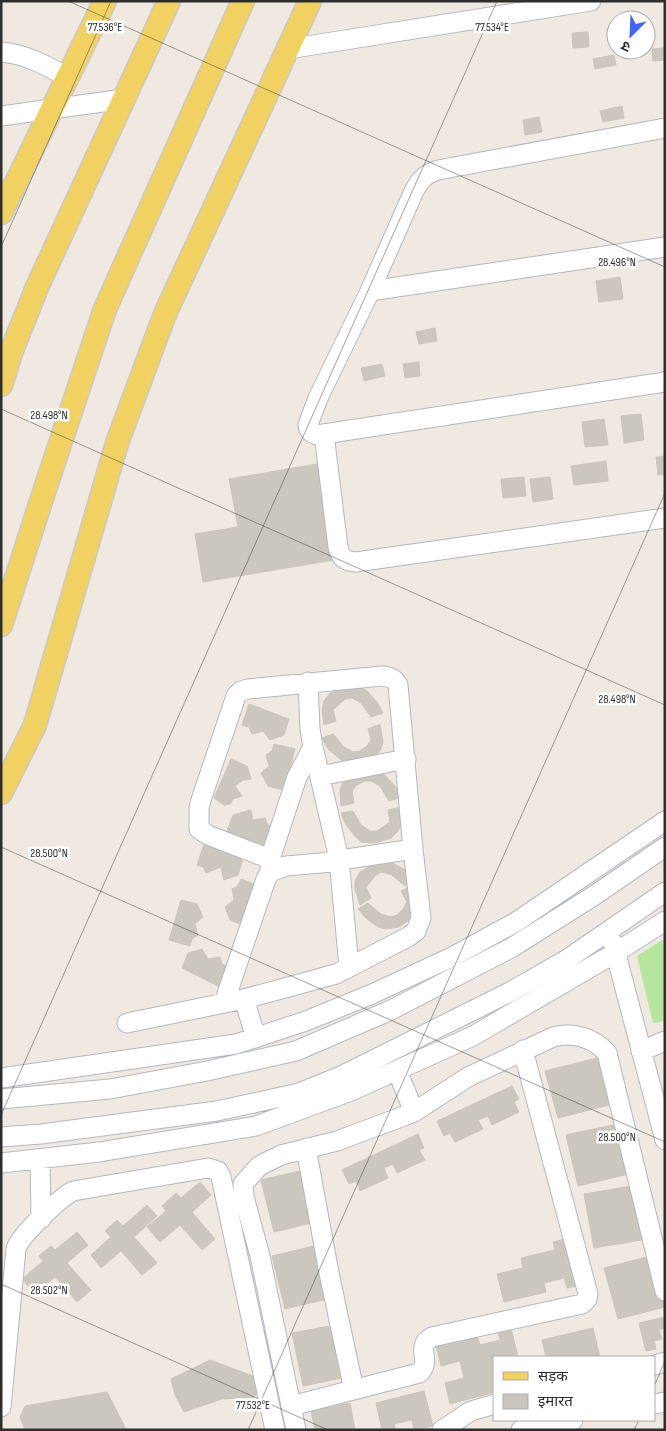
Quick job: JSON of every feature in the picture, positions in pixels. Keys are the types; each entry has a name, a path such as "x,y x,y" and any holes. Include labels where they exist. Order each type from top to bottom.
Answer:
{"main road":[{"path":"1,213 52,108 69,78 105,1"},
{"path":"1,385 12,350 38,285 169,1"},
{"path":"1,625 105,309 243,1"},
{"path":"1,793 35,725 117,443 165,314 310,1"}],"street":[{"path":"288,49 591,1"},
{"path":"1,52 33,59 69,78"},
{"path":"1,116 124,99"},
{"path":"665,128 430,172 420,180 370,291 318,398 308,425 312,434 317,435 665,382"},
{"path":"370,291 665,247"},
{"path":"324,434 338,547 340,556 344,560 356,562 665,518"},
{"path":"127,1023 244,1000 336,974 408,936 419,925 421,918 406,759 398,685 395,680 382,676 308,682 241,691 236,696 199,808 199,829 270,866 338,860 413,848"},
{"path":"308,682 310,729 338,860 349,967"},
{"path":"224,1003 298,777 313,747"},
{"path":"320,776 406,759"},
{"path":"1,1078 236,1044 306,1021 372,994 452,957 516,922 665,821"},
{"path":"1,1100 110,1089 207,1071 296,1051 340,1034 391,1010 511,948 595,895 665,847"},
{"path":"1,1137 51,1133 217,1111 299,1092 341,1076 508,993 566,960 665,892"},
{"path":"1,1163 99,1152 256,1126 351,1091 473,1036 615,953 665,920"},
{"path":"609,929 665,1140"},
{"path":"244,1000 256,1038"},
{"path":"296,1430 243,1184 259,1166 281,1155 337,1141 414,1112 463,1080 552,1037 569,1034 577,1035 596,1042 607,1053 665,1291"},
{"path":"641,1051 665,1041"},
{"path":"291,1406 419,1373 426,1364 424,1343 432,1337 582,1304 587,1299 588,1294 523,1050"},
{"path":"81,1066 84,1091"},
{"path":"397,1070 414,1112"},
{"path":"306,1148 329,1273 354,1390"},
{"path":"40,1160 41,1219"},
{"path":"1,1407 16,1248 22,1236 58,1200 73,1191 208,1168 218,1172 221,1177 275,1430"},
{"path":"442,1430 471,1411 493,1405"},
{"path":"522,1430 568,1421"}],"green space":[{"path":"665,938 665,1021 653,1023 637,956"}],"building":[{"path":"588,32 589,47 573,48 572,33"},
{"path":"665,48 665,60 653,61 656,60 656,49"},
{"path":"606,57 606,60 615,60 616,65 595,69 593,59"},
{"path":"622,106 624,118 603,122 600,111"},
{"path":"539,117 542,132 525,135 523,120"},
{"path":"620,277 623,299 599,302 596,281"},
{"path":"435,328 437,341 419,344 416,332"},
{"path":"419,362 420,376 405,378 403,364"},
{"path":"382,364 385,376 364,381 361,368"},
{"path":"641,414 644,440 624,443 621,416"},
{"path":"604,419 608,445 585,447 582,422"},
{"path":"665,456 665,474 658,475 656,457"},
{"path":"606,461 608,481 574,485 571,466"},
{"path":"317,464 334,560 203,582 195,534 238,527 229,479"},
{"path":"524,477 526,496 503,498 501,479"},
{"path":"550,477 553,499 533,502 530,479"},
{"path":"346,687 360,687 367,691 377,702 383,713 371,717 361,703 352,698 345,699 333,710 336,721 324,725 322,709 324,701 330,693"},
{"path":"249,704 289,719 284,735 270,740 263,731 252,734 249,727 242,725"},
{"path":"380,724 383,741 381,749 375,757 345,763 328,749 322,738 333,734 344,747 353,752 360,751 371,740 368,729"},
{"path":"274,744 295,749 284,790 268,786 261,773 269,766 266,755 272,751"},
{"path":"231,759 247,766 251,779 243,780 235,786 242,796 233,799 230,804 224,805 214,798"},
{"path":"380,770 395,786 401,797 389,801 380,786 371,781 364,781 352,791 354,803 341,806 340,790 343,782 350,774"},
{"path":"401,807 401,824 398,831 391,838 375,843 361,842 346,825 341,813 353,811 361,825 370,831 377,831 390,822 388,810"},
{"path":"251,810 253,820 265,818 268,825 274,828 266,848 227,831 233,815"},
{"path":"204,844 243,859 238,875 224,880 221,867 206,873 203,867 197,865"},
{"path":"387,860 407,871 415,880 405,886 392,875 382,872 376,875 366,887 371,898 360,905 355,889 355,881 360,872 374,863"},
{"path":"241,879 262,887 246,926 230,920 225,907 234,900 232,889 238,886"},
{"path":"412,885 413,917 399,927 386,929 378,927 358,909 368,903 381,914 391,917 397,915 407,902 401,891"},
{"path":"181,900 197,904 203,917 195,924 198,935 192,939 190,946 169,940"},
{"path":"202,949 208,959 220,957 222,964 229,967 220,987 182,968 188,953"},
{"path":"601,1057 613,1104 558,1118 545,1071"},
{"path":"512,1086 519,1099 514,1102 519,1112 492,1125 488,1116 478,1120 483,1129 455,1142 450,1133 444,1136 437,1121"},
{"path":"622,1123 633,1173 578,1186 566,1135"},
{"path":"418,1134 424,1148 419,1150 425,1160 397,1173 393,1164 384,1168 388,1178 360,1191 356,1181 349,1184 342,1170"},
{"path":"299,1171 311,1223 274,1232 261,1180"},
{"path":"200,1182 211,1195 192,1212 215,1239 202,1250 180,1225 160,1242 147,1227 166,1211 162,1206 176,1193 181,1198"},
{"path":"638,1185 647,1239 594,1248 584,1194"},
{"path":"147,1205 157,1216 134,1237 157,1263 142,1275 121,1251 101,1268 91,1255 111,1237 105,1231 117,1220 123,1226"},
{"path":"77,1232 88,1245 67,1263 91,1290 77,1302 55,1277 35,1294 22,1279 43,1261 39,1256 51,1246 55,1250"},
{"path":"566,1239 577,1286 567,1288 564,1278 544,1283 546,1292 504,1302 497,1274 523,1268 521,1258 555,1250 553,1242"},
{"path":"314,1246 327,1299 285,1309 272,1256"},
{"path":"651,1256 665,1307 618,1319 604,1268"},
{"path":"665,1317 665,1328 659,1330 662,1339 654,1341 656,1349 646,1351 639,1323"},
{"path":"335,1325 346,1377 303,1386 292,1333"},
{"path":"511,1328 518,1356 493,1356 493,1393 450,1404 445,1383 464,1378 460,1361 441,1366 436,1346 477,1336 480,1345 500,1340 498,1331"},
{"path":"593,1328 600,1356 546,1356 542,1340"},
{"path":"210,1360 253,1376 261,1389 254,1397 222,1399 184,1412 175,1395 171,1379"},
{"path":"424,1391 433,1426 414,1430 412,1420 394,1424 396,1430 382,1430 376,1403"},
{"path":"107,1392 125,1427 120,1430 25,1430 20,1417 25,1406"},
{"path":"350,1403 355,1430 315,1430 311,1411"}]}
